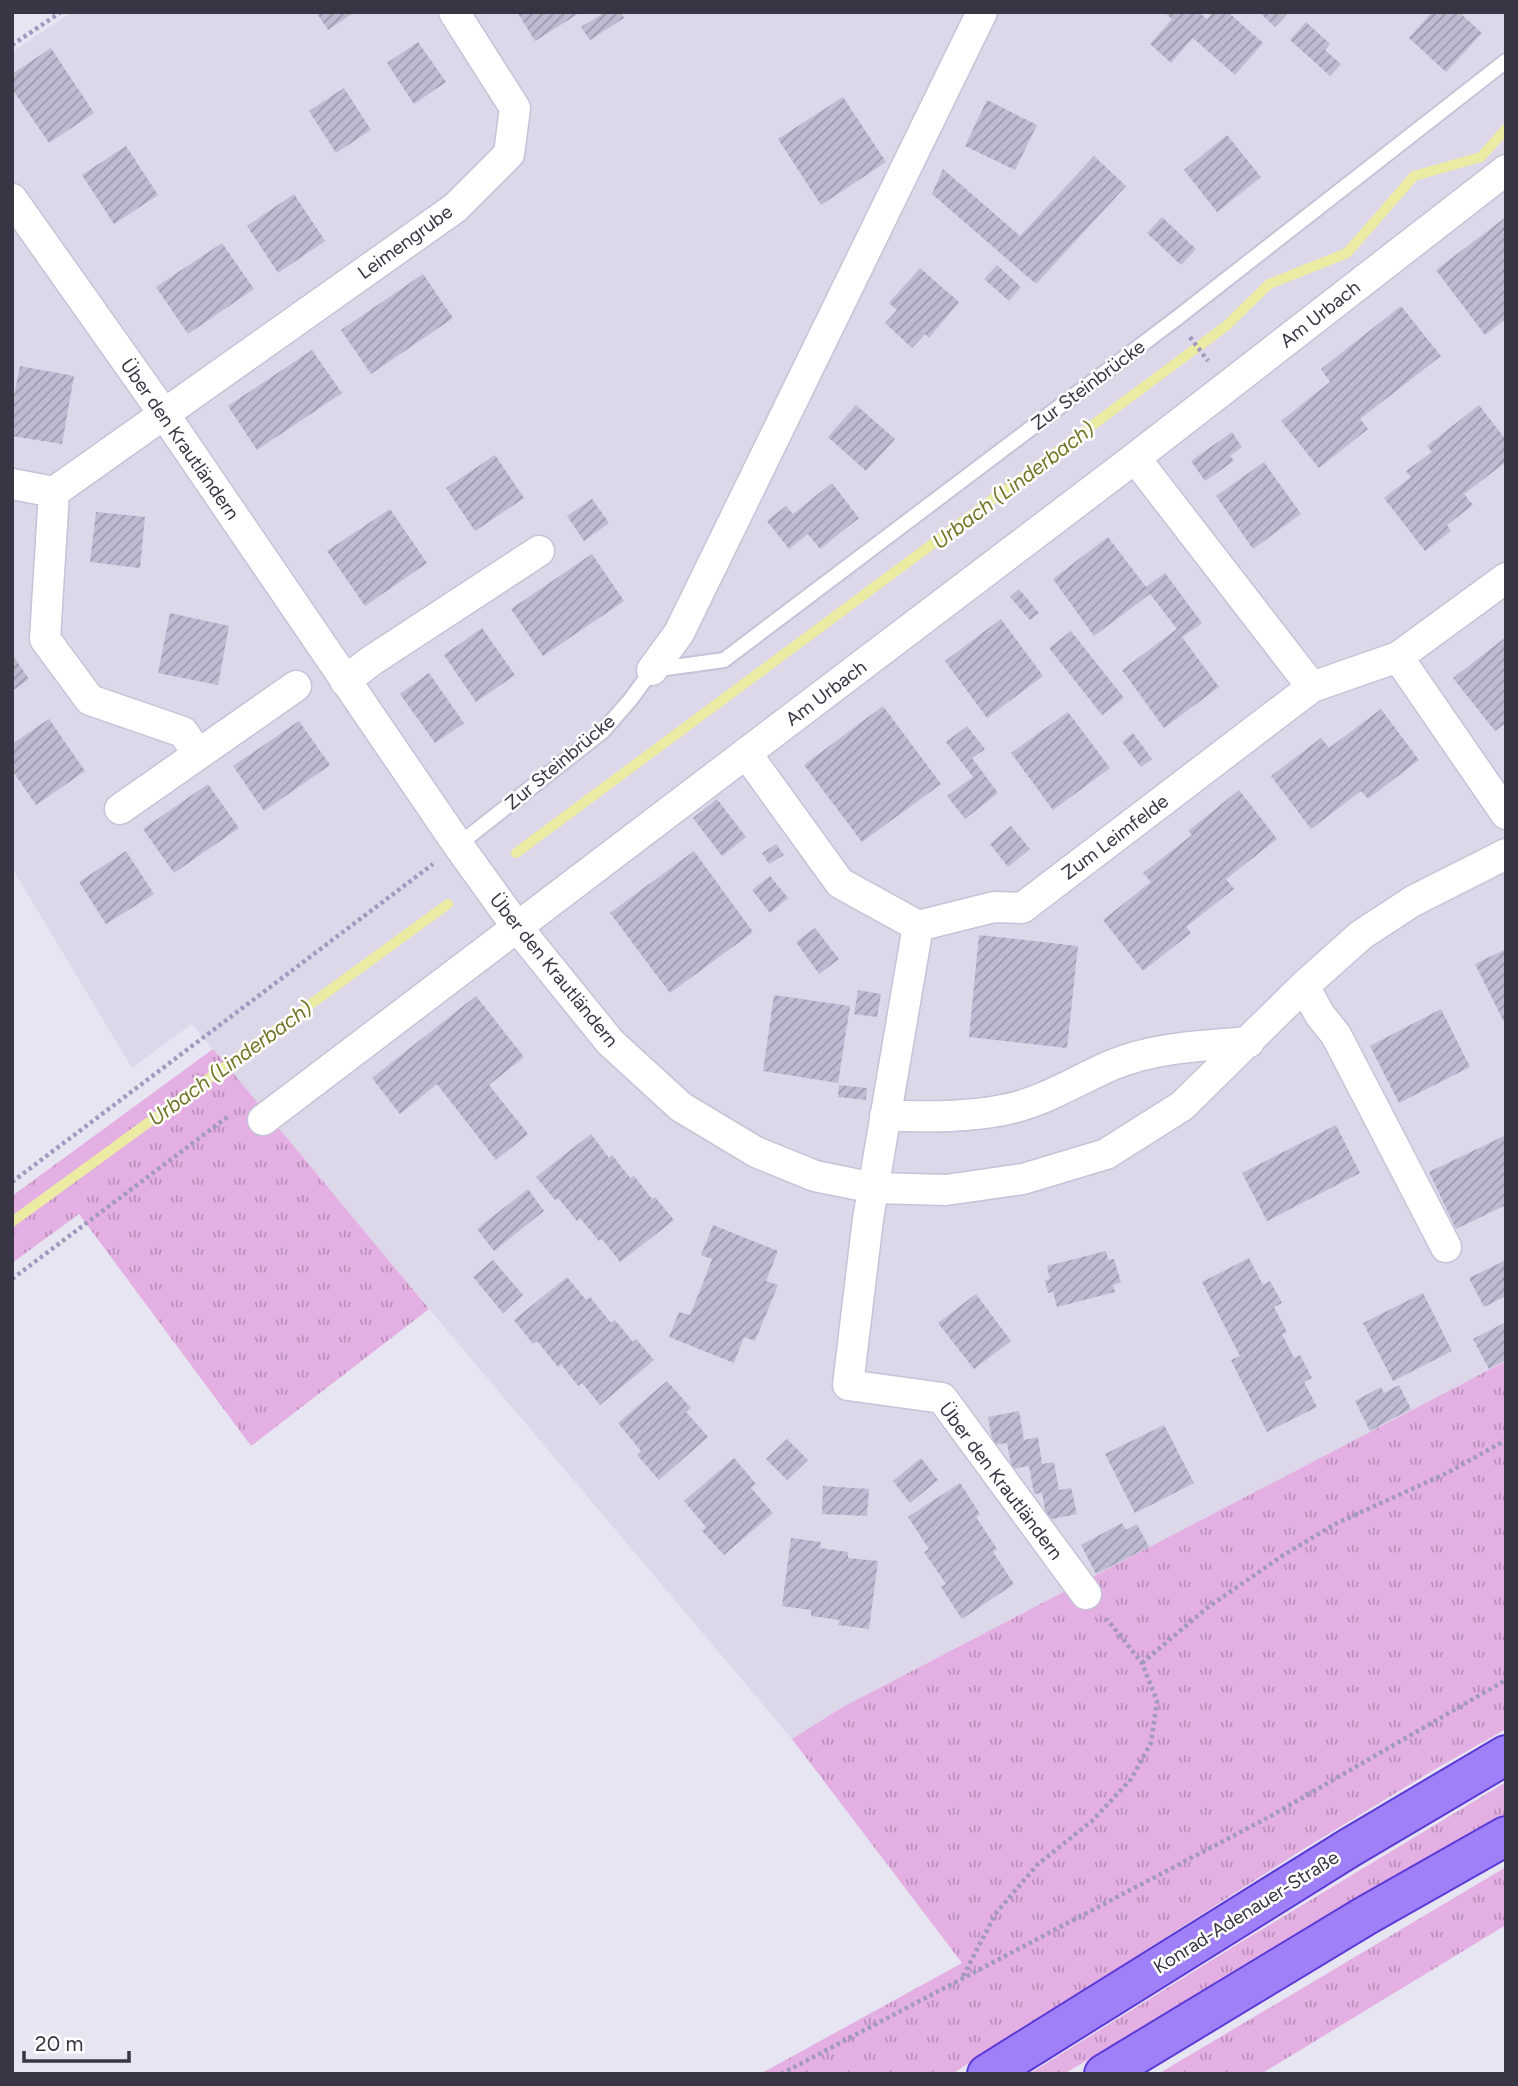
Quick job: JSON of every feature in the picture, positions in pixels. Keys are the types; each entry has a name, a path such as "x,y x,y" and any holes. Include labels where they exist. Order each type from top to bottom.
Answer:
{"highway":[{"name":"Konrad-Adenauer-Straße","path":"987,2074 1337,1855 1506,1755"},
{"path":"1104,2074 1365,1916 1506,1836"}],"street":[{"name":"Leimengrube","path":"54,492 455,208 509,154 514,108 454,12"},
{"name":"Zur Steinbrücke","path":"652,670 679,633 982,12"},
{"name":"Am Urbach","path":"263,1120 1135,458 1506,170"},
{"name":"Über den Krautländern","path":"12,199 164,414 345,681 517,927 610,1042 681,1107 756,1152 815,1176 874,1188 946,1190 1023,1179 1106,1154 1182,1106 1304,986 1361,935 1403,908 1506,854"},
{"path":"1135,458 1312,687"},
{"path":"12,484 54,492 45,639 90,700 183,733 198,754"},
{"path":"345,681 371,660 539,551"},
{"name":"Zum Leimfelde","path":"918,926 994,907 1022,908 1312,687 1398,657 1506,578"},
{"path":"1398,657 1506,814"},
{"path":"120,809 296,686"},
{"path":"746,753 840,883 918,926"},
{"name":"Über den Krautländern","path":"918,926 868,1219 848,1385 942,1398 1086,1594"},
{"path":"1304,986 1320,1015 1336,1035 1446,1247"},
{"path":"885,1116 955,1116 1004,1110 1061,1092 1113,1065 1169,1048 1249,1042"}],"lane":[{"name":"Zur Steinbrücke","path":"458,845 603,731 652,670 724,660 1177,318 1506,61"}],"path":[{"path":"12,45 61,12"},
{"path":"1189,335 1213,367"},
{"path":"12,1182 458,845"},
{"path":"12,1279 235,1111"},
{"path":"1142,1663 1207,1608 1335,1524 1447,1473 1506,1440"},
{"path":"961,1978 996,1913 1037,1865 1093,1821 1131,1779 1151,1743 1157,1701 1142,1663 1086,1594"},
{"path":"781,2074 1269,1817 1506,1680"}],"shaded area":[{"path":"72,12 1506,12 1506,1361 841,1708 792,1739 192,1024 132,1068 12,868 12,52"}],"green space":[{"path":"213,1049 429,1309 251,1446 79,1214 12,1263 12,1196"},
{"path":"1506,1361 1506,1729 1302,1850 952,2074 760,2074 962,1963 792,1739 841,1708"},
{"path":"1506,1782 1506,1814 1327,1916 1064,2074 1029,2074 1241,1942"},
{"path":"1506,1867 1506,1925 1261,2074 1158,2074"}],"building":[{"path":"316,12 355,12 328,30"},
{"path":"517,12 581,12 535,41"},
{"path":"605,12 621,12 624,18 590,40 581,27"},
{"path":"1164,12 1199,12 1207,19 1213,12 1228,12 1263,43 1235,75 1193,38 1171,63 1150,44 1172,19"},
{"path":"1259,12 1289,12 1275,27"},
{"path":"1432,12 1459,12 1482,33 1446,72 1409,38"},
{"path":"1306,22 1330,44 1325,50 1341,64 1330,76 1290,40"},
{"path":"418,42 446,82 414,104 387,63"},
{"path":"51,48 94,113 49,143 12,89 12,74"},
{"path":"344,88 371,130 336,153 309,111"},
{"path":"843,97 886,162 821,205 778,139"},
{"path":"987,100 1037,125 1015,170 965,146"},
{"path":"1227,135 1261,177 1217,212 1184,170"},
{"path":"126,146 158,195 114,224 82,175"},
{"path":"1094,156 1126,186 1036,284 932,194 943,169 1020,236"},
{"path":"294,194 325,241 278,273 247,226"},
{"path":"1162,217 1196,249 1181,265 1147,233"},
{"path":"1506,217 1506,319 1485,335 1436,270"},
{"path":"222,243 254,289 188,334 156,287"},
{"path":"997,265 1021,287 1009,301 984,279"},
{"path":"920,268 959,302 929,338 925,334 912,348 885,323 897,310 889,303"},
{"path":"423,274 453,318 371,374 341,330"},
{"path":"1401,306 1441,356 1360,419 1368,429 1319,468 1281,421 1330,382 1321,369"},
{"path":"312,350 342,393 257,450 228,406"},
{"path":"20,366 74,376 62,444 12,436 12,406"},
{"path":"856,405 895,439 866,471 828,437"},
{"path":"1479,405 1506,440 1506,462 1464,494 1473,505 1447,525 1451,531 1425,551 1384,498 1411,477 1406,471 1432,452 1427,446"},
{"path":"1232,432 1242,447 1230,456 1234,461 1205,481 1191,461"},
{"path":"495,455 524,498 475,531 446,488"},
{"path":"1264,462 1301,514 1253,549 1216,496"},
{"path":"832,483 859,518 820,549 808,534 789,549 767,521 786,506 793,514"},
{"path":"592,499 609,523 584,541 567,516"},
{"path":"390,509 427,563 365,606 327,551"},
{"path":"96,512 145,517 140,568 90,562"},
{"path":"1108,537 1146,587 1165,573 1202,623 1182,637 1219,687 1164,728 1122,670 1177,629 1150,594 1094,636 1053,579"},
{"path":"592,554 624,601 543,656 511,609"},
{"path":"1019,589 1039,613 1030,620 1010,597"},
{"path":"170,613 229,626 218,685 158,673"},
{"path":"1001,619 1043,676 987,718 945,661"},
{"path":"482,628 515,675 476,702 444,655"},
{"path":"1071,631 1124,698 1102,715 1049,648"},
{"path":"1506,637 1506,723 1495,731 1453,678"},
{"path":"12,654 29,679 12,691"},
{"path":"429,673 464,723 435,743 400,694"},
{"path":"883,706 941,784 862,842 804,765"},
{"path":"1381,709 1419,760 1368,799 1361,791 1311,829 1271,776 1321,738 1329,748"},
{"path":"1068,712 1110,768 1053,810 1011,753"},
{"path":"49,719 85,771 36,805 12,770 12,744"},
{"path":"299,721 330,765 264,811 233,766"},
{"path":"967,726 985,749 972,758 998,793 965,819 947,796 973,777 946,742"},
{"path":"1133,733 1152,759 1141,767 1122,742"},
{"path":"208,784 239,828 174,873 143,829"},
{"path":"1239,790 1277,839 1226,879 1234,889 1186,927 1191,933 1143,971 1103,920 1151,882 1143,873 1192,835 1188,831"},
{"path":"717,799 746,837 722,856 693,818"},
{"path":"1011,826 1030,849 1008,867 990,844"},
{"path":"776,844 784,855 769,864 762,853"},
{"path":"126,851 154,894 106,924 79,882"},
{"path":"694,851 753,932 670,993 610,913"},
{"path":"770,876 788,898 770,913 752,890"},
{"path":"815,928 839,959 819,974 796,942"},
{"path":"979,935 1078,946 1067,1048 969,1037"},
{"path":"1506,949 1506,1021 1504,1022 1475,964"},
{"path":"858,990 881,994 877,1017 854,1014"},
{"path":"774,995 850,1006 838,1083 763,1071"},
{"path":"476,996 524,1057 489,1085 528,1134 496,1160 437,1084 400,1114 372,1078"},
{"path":"1441,1009 1470,1067 1399,1103 1370,1046"},
{"path":"839,1085 867,1088 866,1100 838,1097"},
{"path":"1336,1125 1360,1173 1267,1221 1242,1173"},
{"path":"591,1134 609,1158 612,1155 630,1178 634,1176 652,1199 655,1197 674,1220 620,1262 602,1239 599,1241 580,1218 577,1221 536,1177"},
{"path":"1504,1136 1506,1205 1456,1229 1429,1172"},
{"path":"528,1189 544,1211 494,1251 477,1229"},
{"path":"713,1225 778,1251 766,1281 778,1285 755,1341 744,1337 734,1363 669,1337 679,1312 690,1315 701,1288 712,1259 701,1255"},
{"path":"1106,1251 1108,1260 1114,1259 1121,1282 1113,1285 1115,1292 1057,1307 1053,1292 1048,1293 1045,1280 1050,1279 1047,1266"},
{"path":"1249,1258 1263,1285 1270,1281 1282,1303 1274,1307 1287,1332 1282,1334 1294,1358 1300,1355 1312,1378 1304,1382 1317,1407 1267,1432 1231,1360 1240,1356 1202,1282"},
{"path":"493,1260 523,1295 503,1313 473,1277"},
{"path":"1506,1260 1506,1296 1484,1307 1469,1278"},
{"path":"567,1277 586,1300 590,1297 611,1323 615,1320 633,1342 636,1339 654,1360 600,1405 582,1383 578,1386 561,1364 558,1367 537,1341 533,1344 514,1320"},
{"path":"1423,1293 1452,1351 1393,1381 1363,1323"},
{"path":"976,1294 1011,1341 974,1369 938,1323"},
{"path":"1506,1322 1506,1360 1489,1369 1473,1339"},
{"path":"667,1381 691,1408 686,1412 708,1437 659,1480 637,1455 641,1451 618,1423"},
{"path":"1399,1385 1411,1409 1370,1431 1355,1401 1381,1387 1384,1393"},
{"path":"1019,1411 1024,1440 1038,1437 1042,1464 1054,1462 1059,1490 1071,1488 1077,1514 1047,1520 1042,1493 1034,1494 1029,1466 1012,1469 1007,1443 993,1445 988,1417"},
{"path":"1164,1425 1194,1483 1135,1513 1105,1454"},
{"path":"787,1439 808,1460 787,1480 766,1459"},
{"path":"734,1458 756,1484 751,1488 773,1513 724,1555 702,1531 706,1527 684,1501"},
{"path":"921,1458 938,1480 910,1503 893,1481"},
{"path":"960,1483 980,1514 976,1517 997,1549 993,1552 1014,1584 962,1619 941,1587 946,1584 924,1552 929,1549 908,1517"},
{"path":"823,1486 869,1489 867,1516 822,1514"},
{"path":"1122,1523 1126,1530 1137,1524 1149,1547 1096,1574 1081,1545"},
{"path":"791,1538 821,1542 820,1548 848,1552 848,1558 878,1561 869,1629 838,1625 840,1620 811,1616 811,1610 782,1606"}],"waterway":[{"name":"Urbach (Linderbach)","path":"516,853 1226,326 1269,284 1347,253 1414,176 1481,157 1506,129"},
{"name":"Urbach (Linderbach)","path":"12,1222 448,904"}]}
